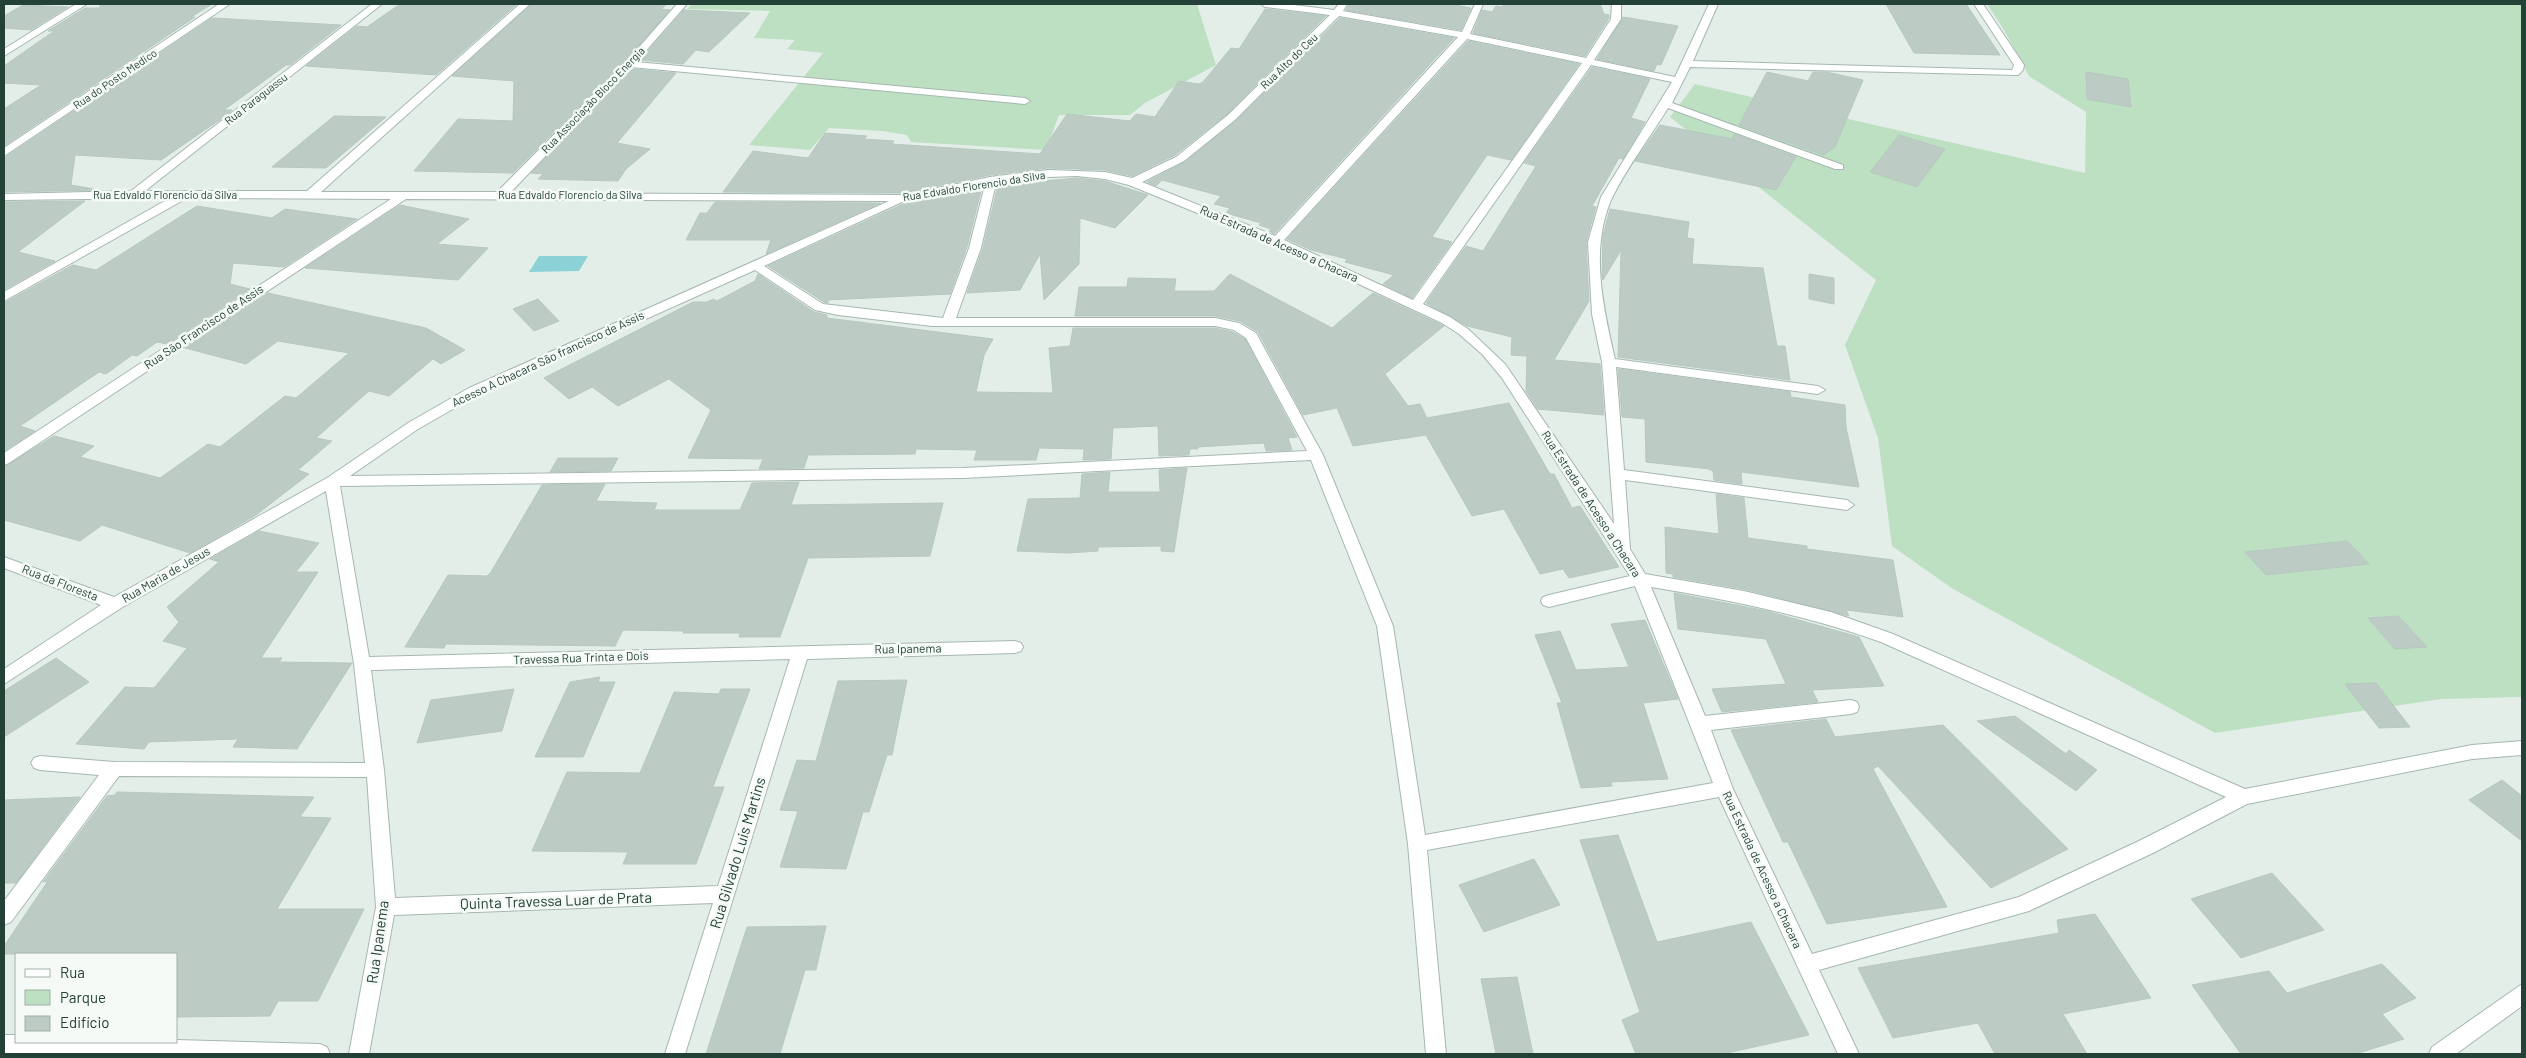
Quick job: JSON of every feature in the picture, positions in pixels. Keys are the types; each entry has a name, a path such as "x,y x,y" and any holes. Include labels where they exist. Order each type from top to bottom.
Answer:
{"street":[{"path":"4,53 82,4"},
{"name":"Rua do Posto Medico","path":"4,153 225,4"},
{"name":"Rua Paraguassu","path":"134,194 377,4"},
{"path":"310,195 525,4"},
{"name":"Rua Associação Bloco Energia","path":"501,195 629,64 682,4"},
{"path":"1265,4 1341,8 1677,80"},
{"path":"1277,242 1465,35 1480,4"},
{"path":"1415,306 1588,62 1616,18 1617,4"},
{"path":"1624,550 1609,362 1598,314 1594,242 1607,197 1666,104 1687,64 1713,4"},
{"path":"1687,64 2014,73 2018,70 2019,65 1979,4"},
{"name":"Rua Alto do Ceu","path":"1133,182 1180,159 1232,116 1341,8"},
{"path":"629,64 1024,101"},
{"path":"1666,104 1839,167"},
{"name":"Rua Edvaldo Florencio da Silva","path":"4,197 184,194 905,198 991,182 1057,173 1085,172 1112,175 1133,182"},
{"path":"948,322 975,248 991,182"},
{"name":"Rua Estrada de Acesso a Chacara","path":"1133,182 1277,242 1415,306 1464,331 1489,351 1624,550 1640,579 1700,724 1724,789 1849,1054"},
{"path":"4,297 184,194"},
{"name":"Rua São Francisco de Assis","path":"4,460 404,195"},
{"name":"Acesso A Chacara São francisco de Assis","path":"332,481 413,426 474,391 905,198"},
{"path":"755,265 819,306 876,315 948,322 1215,322 1245,330 1251,336 1316,455 1385,626 1417,844 1436,1054"},
{"path":"1609,362 1818,390"},
{"path":"40,763 114,769 375,770 362,664 332,481 963,473 1316,455"},
{"path":"1618,474 1847,505"},
{"name":"Rua Maria de Jesus","path":"4,677 115,604 332,481"},
{"name":"Rua da Floresta","path":"4,562 115,604"},
{"path":"1550,601 1640,579 1744,597 1831,618 1887,638 2244,797"},
{"name":"Rua Ipanema","path":"801,651 1015,647"},
{"name":"Travessa Rua Trinta e Dois","path":"362,664 801,651"},
{"name":"Rua Gilvado Luis Martins","path":"675,1054 801,651"},
{"path":"1700,724 1851,707"},
{"path":"1807,964 2022,905 2146,847 2244,797 2472,752 2522,748"},
{"path":"4,916 114,769"},
{"name":"Rua Ipanema","path":"359,1054 386,907 375,770"},
{"path":"1417,844 1724,789"},
{"name":"Quinta Travessa Luar de Prata","path":"386,907 725,894"},
{"path":"2440,1054 2522,994"},
{"path":"4,1045 320,1054"}],"green space":[{"path":"692,4 1197,4 1216,65 1145,103 1130,115 1059,115 1046,150 911,142 907,135 882,131 829,128 810,150 749,145 823,53 787,49 795,40 754,38 770,11 687,9"},
{"path":"1987,4 2522,4 2522,697 2441,699 2215,733 1953,589 1892,546 1878,438 1845,345 1876,280 1670,117 1695,84 2085,173 2086,112 2029,76 2004,30"}],"water":[{"path":"539,256 588,256 579,271 529,272"}],"building":[{"path":"100,4 212,4 4,146 4,109 41,85 4,83 4,66 54,31 48,31 85,8 100,8"},
{"path":"400,4 517,4 436,75 306,66 357,26 367,27"},
{"path":"532,4 667,4 661,9 670,10 625,61 513,173 414,171 458,119 513,121 514,81 452,76"},
{"path":"1349,4 1451,4 1471,8 1461,30 1346,10"},
{"path":"1504,4 1600,4 1604,14 1609,15 1609,18 1585,56 1473,33 1482,10 1492,12 1496,6 1502,7"},
{"path":"1886,4 1966,4 2000,55 1914,53"},
{"path":"23,5 68,7 31,30 4,28 4,16"},
{"path":"1265,9 1326,16 1227,114 1175,155 1132,176 1105,170 1048,168 990,175 905,193 723,192 753,151 808,158 825,133 867,136 864,139 894,141 892,144 1040,154 1067,114 1130,121 1136,114 1155,117 1179,81 1199,84 1203,82 1231,48 1239,49"},
{"path":"684,10 750,13 709,52 696,50 683,64 640,60"},
{"path":"1623,17 1678,26 1661,65 1657,64 1654,71 1597,59"},
{"path":"212,18 341,25 290,65 286,65 224,110 232,110 228,114 161,160 75,155 71,185 100,190 4,192 4,158"},
{"path":"1340,18 1454,38 1274,234 1269,231 1271,229 1259,225 1261,223 1226,213 1230,208 1214,204 1221,196 1162,180 1156,186 1147,182 1185,162 1237,120"},
{"path":"1468,41 1579,64 1511,160 1487,155 1432,237 1452,242 1412,298 1383,284 1394,275 1345,262 1347,259 1311,250 1287,239"},
{"path":"1592,67 1650,79 1631,118 1645,122 1623,159 1619,158 1592,206 1596,207 1586,242 1589,301 1554,360 1600,364 1604,415 1538,409 1526,391 1527,356 1511,355 1512,337 1467,326 1426,303 1466,246 1483,251 1536,166 1524,163"},
{"path":"632,69 676,73 617,143 650,149 626,169 618,181 538,179 543,174 531,173"},
{"path":"1767,72 1808,81 1813,72 1826,72 1863,80 1835,147 1824,155 1739,125"},
{"path":"2086,72 2128,79 2131,107 2087,99"},
{"path":"334,116 386,117 326,168 272,167"},
{"path":"1660,125 1732,139 1734,134 1796,157 1776,190 1635,161"},
{"path":"1899,135 1945,149 1917,187 1870,172"},
{"path":"1077,178 1105,181 1148,195 1115,228 1080,218 1079,264 1044,300 1040,254 1020,290 967,293 983,248 998,185"},
{"path":"982,187 967,247 950,294 828,300 828,303 768,266 905,203"},
{"path":"85,201 18,252 55,261 4,290 4,202"},
{"path":"715,202 880,203 766,254 771,240 686,240 700,213 707,213"},
{"path":"400,205 469,219 437,244 488,248 458,280 305,268"},
{"path":"197,206 272,218 285,209 357,219 284,267 233,263 230,284 250,289 167,344 157,342 137,356 132,355 106,374 99,372 20,426 35,431 4,451 4,303 73,265 96,270"},
{"path":"1610,209 1689,222 1687,238 1694,239 1692,264 1763,268 1777,346 1785,346 1790,380 1618,357 1621,250 1603,280 1602,277 1603,236"},
{"path":"758,274 814,312 827,315 827,318 993,339 984,355 976,392 1053,393 1049,348 1070,346 1073,328 1215,328 1233,332 1245,339 1297,437 1288,438 1292,450 1266,451 1264,443 1198,447 1198,449 1190,449 1189,455 1159,456 1158,426 1113,428 1111,459 1083,460 1084,449 1039,448 1036,460 974,460 977,450 916,449 915,454 808,455 804,468 759,469 763,459 688,458 711,410 669,379 618,406 592,387 569,399 544,378 693,302 707,302 713,299 717,301 755,281"},
{"path":"1230,274 1332,328 1373,293 1444,326 1385,374 1408,406 1420,404 1427,418 1509,403 1550,474 1554,474 1572,508 1580,506 1619,567 1569,578 1563,569 1540,574 1504,509 1472,516 1426,435 1353,446 1337,408 1303,415 1258,332 1240,321 1215,316 1075,316 1079,287 1127,287 1128,278 1176,279 1174,291 1214,291"},
{"path":"1809,274 1834,278 1834,304 1809,299"},
{"path":"268,293 426,328 465,350 441,364 433,359 389,396 369,391 316,438 332,441 298,470 309,474 256,515 190,553 102,525 80,541 4,520 4,467 54,436 94,446 80,457 160,478 208,444 220,447 285,396 296,398 349,353 278,341 246,364 185,348"},
{"path":"538,299 559,321 534,331 513,309"},
{"path":"1618,369 1790,392 1791,397 1845,405 1846,427 1859,487 1741,472 1742,484 1714,480 1713,471 1709,469 1646,462 1645,419 1622,417"},
{"path":"558,458 618,458 611,471 550,472"},
{"path":"1187,468 1174,552 1161,551 1161,546 1098,547 1098,551 1068,553 1017,551 1028,499 1080,498 1082,474 1110,472 1108,492 1160,492 1159,470"},
{"path":"799,482 791,505 943,503 930,556 808,558 780,637 739,637 740,633 623,630 615,646 446,644 444,648 405,647 448,575 487,576 491,572 542,485 605,484 596,501 657,503 654,510 740,510 752,483"},
{"path":"1716,494 1744,498 1748,538 1807,546 1807,549 1893,560 1903,617 1846,610 1849,616 1744,589 1673,577 1673,574 1666,573 1665,527 1719,534"},
{"path":"259,531 319,543 296,572 318,572 261,658 282,658 279,662 352,663 297,749 233,747 238,739 149,742 144,749 76,744 125,687 154,688 187,648 163,641 179,622 167,607 219,562 210,559"},
{"path":"2347,541 2369,564 2266,575 2245,552"},
{"path":"1674,593 1767,611 1859,637 1884,686 1812,690 1818,702 1722,712 1712,689 1786,684 1766,639 1678,629"},
{"path":"2398,616 2427,647 2395,649 2368,618"},
{"path":"1645,620 1678,699 1643,703 1668,779 1611,782 1612,786 1581,788 1557,703 1562,703 1535,635 1560,631 1576,670 1629,667 1611,624"},
{"path":"56,658 89,682 4,737 4,691"},
{"path":"600,677 598,682 615,682 583,757 535,757 570,682"},
{"path":"907,680 892,755 887,755 869,812 863,812 846,869 780,867 798,811 780,810 797,760 816,761 838,681"},
{"path":"2376,683 2410,727 2379,728 2345,684"},
{"path":"514,689 502,731 417,743 431,700"},
{"path":"721,689 750,689 713,787 724,787 696,864 623,864 628,852 532,851 567,772 640,773 674,692 719,694"},
{"path":"2015,716 2066,754 2069,750 2097,770 2076,791 1977,721"},
{"path":"1826,719 1835,737 1943,725 2068,849 1991,888 1878,766 1873,769 1947,907 1827,924 1788,842 1783,842 1731,730"},
{"path":"2502,780 2522,796 2522,841 2469,800"},
{"path":"117,792 314,797 300,817 331,818 277,909 364,909 318,1001 278,1001 270,1016 178,1017 178,953 4,954 4,946 48,881 43,882 107,796 115,795"},
{"path":"80,797 16,883 4,883 4,800"},
{"path":"1618,835 1657,942 1751,922 1809,1035 1722,1054 1636,1054 1622,1020 1640,1012 1580,840"},
{"path":"1534,859 1560,905 1484,932 1459,885"},
{"path":"2272,873 2324,930 2241,958 2191,899"},
{"path":"2095,914 2151,998 2063,1014 2087,1054 1995,1054 1978,1023 1893,1038 1858,968 2059,933 2057,920"},
{"path":"826,926 816,970 805,970 780,1054 706,1054 747,927"},
{"path":"2382,964 2416,998 2382,1014 2404,1039 2355,1054 2241,1054 2192,985 2269,971 2287,993"},
{"path":"1517,977 1533,1054 1496,1054 1481,979"}]}
